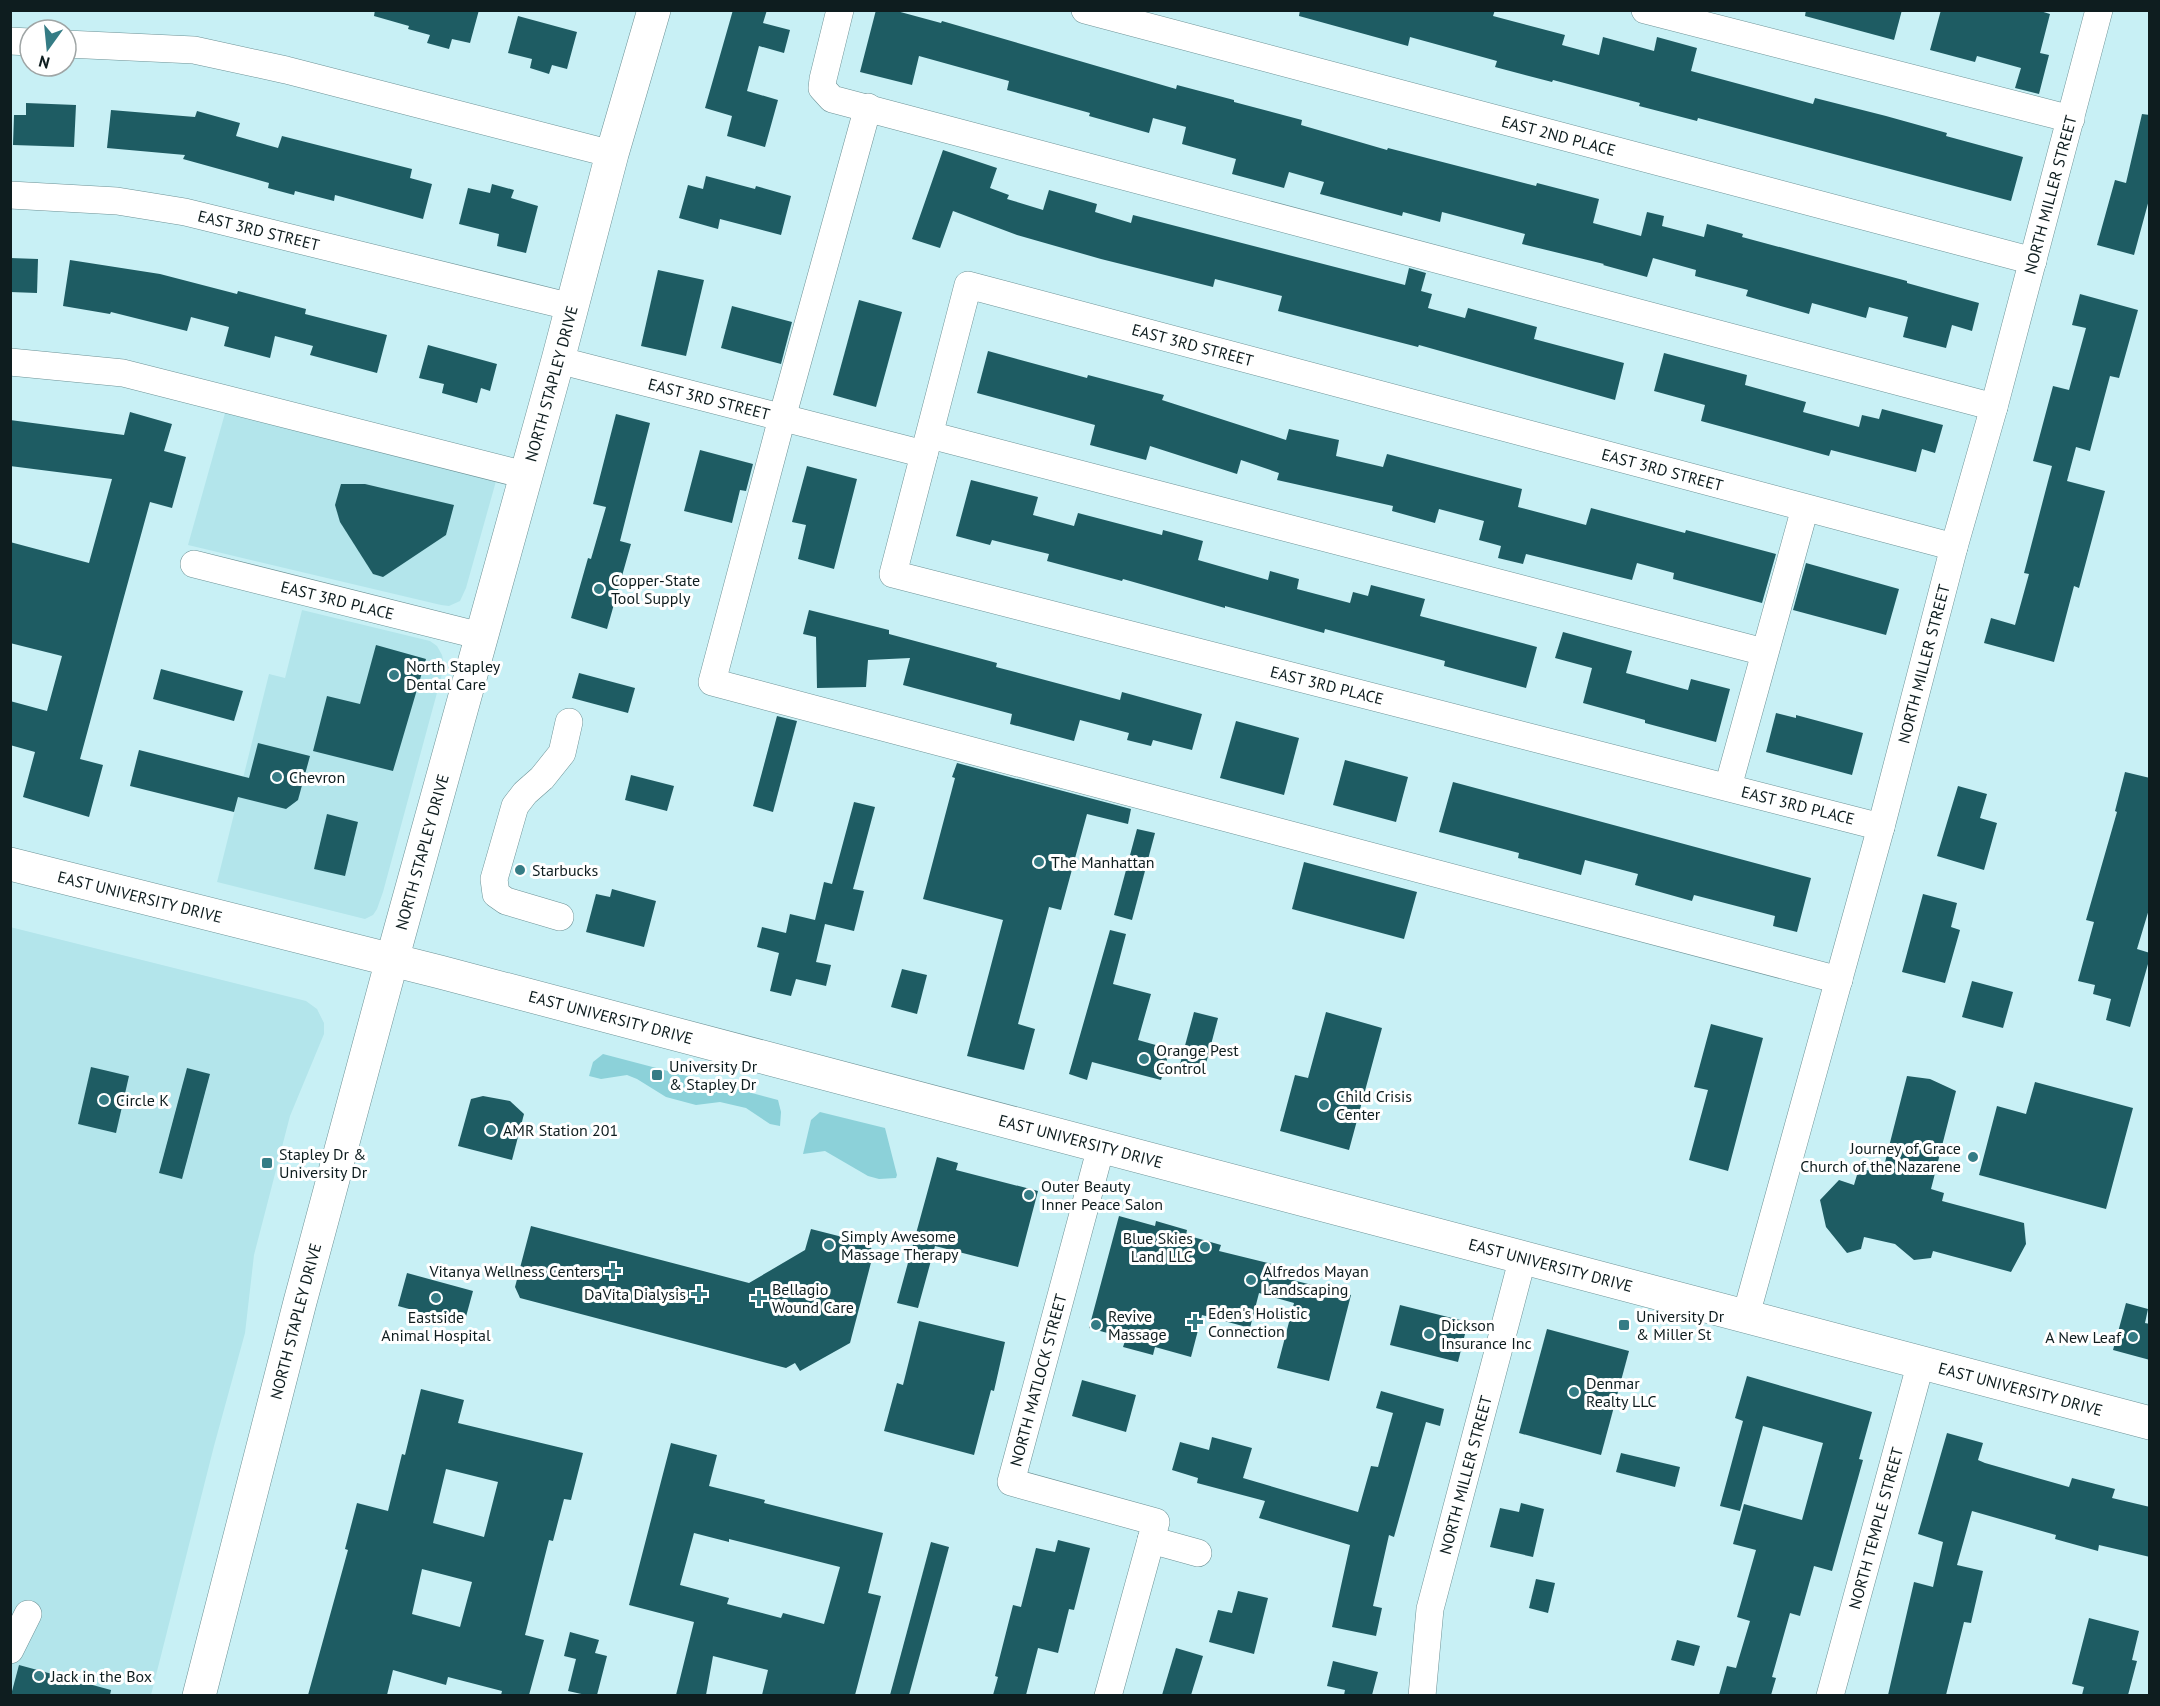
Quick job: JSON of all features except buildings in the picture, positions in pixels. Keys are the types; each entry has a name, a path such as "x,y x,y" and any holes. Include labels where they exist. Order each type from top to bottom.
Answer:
{"main road":[{"name":"NORTH STAPLEY DRIVE","path":"199,1695 392,960 558,360 612,154 654,10"},
{"name":"EAST UNIVERSITY DRIVE","path":"10,864 392,960 2150,1423"}],"street":[{"path":"840,10 822,88 832,99 1994,407"},
{"name":"EAST 2ND PLACE","path":"1085,10 2033,261"},
{"path":"1645,10 2071,119"},
{"name":"NORTH MILLER STREET","path":"1746,1316 1881,827 2099,10"},
{"path":"78,45 194,50 286,70 612,154"},
{"path":"868,107 712,682 1839,980"},
{"name":"EAST 3RD STREET","path":"10,195 117,201 185,212 572,307"},
{"name":"EAST 3RD STREET","path":"558,360 782,418 927,445 968,285 1954,547"},
{"path":"10,362 123,373 525,475"},
{"path":"927,445 1764,652"},
{"name":"EAST 3RD PLACE","path":"927,445 892,574 1881,827"},
{"path":"1728,787 1806,508"},
{"name":"EAST 3RD PLACE","path":"194,564 481,636"},
{"path":"560,916 506,901 496,894 494,879 515,806 562,753 569,722"},
{"name":"NORTH MATLOCK STREET","path":"1101,1147 1011,1482 1156,1522 1151,1540"},
{"name":"NORTH MILLER STREET","path":"1422,1695 1430,1609 1523,1257"},
{"name":"NORTH TEMPLE STREET","path":"1830,1695 1921,1362"},
{"path":"1108,1695 1151,1540 1198,1553"},
{"path":"10,1650 28,1614"}],"shaded area":[{"path":"227,406 498,474 466,588 460,601 449,606 441,605 188,545"},
{"path":"302,610 430,641 437,646 442,655 444,665 441,678 383,892 373,915 365,919 217,882 269,674 285,678"},
{"path":"10,927 306,1001 317,1009 324,1023 324,1034 290,1116 254,1255 245,1333 151,1695 11,1695"},
{"path":"603,1054 778,1100 781,1112 780,1126 770,1124 746,1108 720,1102 696,1105 666,1097 627,1075 601,1079 589,1076 593,1062"},
{"path":"820,1112 885,1128 896,1178 879,1179 868,1176 825,1151 803,1154 811,1120"}],"place":[{"name":"Copper-State Tool Supply","path":"599,589"},
{"name":"North Stapley Dental Care","path":"394,675"},
{"name":"Chevron","path":"277,777"},
{"name":"The Manhattan","path":"1039,862"},
{"name":"Starbucks","path":"520,870"},
{"name":"Orange Pest Control","path":"1144,1059"},
{"name":"University Dr & Stapley Dr","path":"657,1075"},
{"name":"Circle K","path":"104,1100"},
{"name":"Child Crisis Center","path":"1324,1105"},
{"name":"AMR Station 201","path":"491,1130"},
{"name":"Journey of Grace Church of the Nazarene","path":"1973,1157"},
{"name":"Stapley Dr & University Dr","path":"267,1163"},
{"name":"Outer Beauty Inner Peace Salon","path":"1029,1195"},
{"name":"Simply Awesome Massage Therapy","path":"829,1245"},
{"name":"Blue Skies Land LLC","path":"1205,1247"},
{"name":"Vitanya Wellness Centers","path":"613,1271"},
{"name":"Alfredos Mayan Landscaping","path":"1251,1280"},
{"name":"DaVita Dialysis","path":"699,1294"},
{"name":"Eastside Animal Hospital","path":"436,1298"},
{"name":"Bellagio Wound Care","path":"759,1298"},
{"name":"Eden's Holistic Connection","path":"1195,1322"},
{"name":"Revive Massage","path":"1096,1325"},
{"name":"University Dr & Miller St","path":"1624,1325"},
{"name":"Dickson Insurance Inc","path":"1429,1334"},
{"name":"A New Leaf","path":"2133,1337"},
{"name":"Denmar Realty LLC","path":"1574,1392"},
{"name":"Jack in the Box","path":"39,1676"}]}
